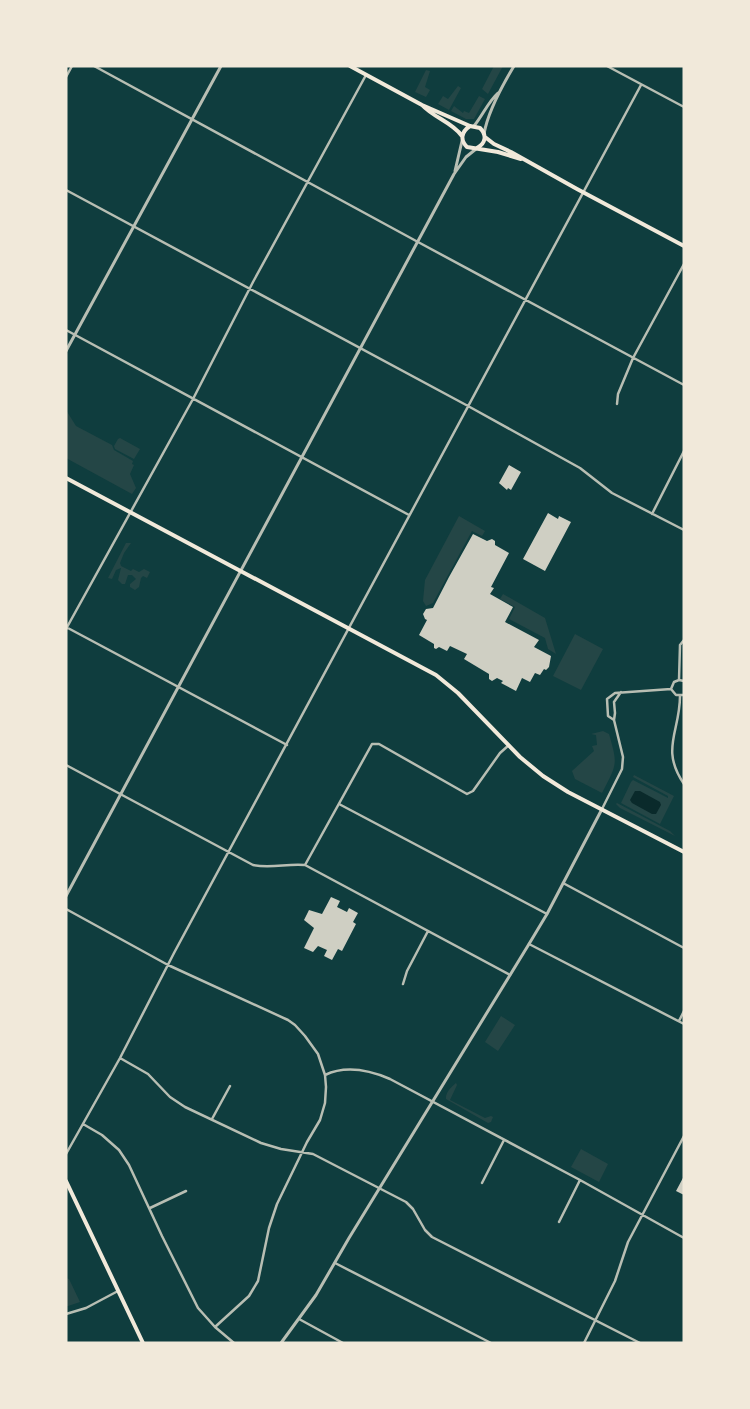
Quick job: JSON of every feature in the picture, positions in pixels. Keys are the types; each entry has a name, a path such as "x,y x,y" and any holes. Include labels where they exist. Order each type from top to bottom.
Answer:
{"main road":[{"path":"350,66 422,105 480,128 485,136 494,144 505,148 523,160 684,246"},
{"path":"422,105 427,111 455,127 468,147 498,152 523,160"},
{"path":"462,139 464,131 472,126"},
{"path":"476,149 484,143 485,136"},
{"path":"66,478 425,669 444,681 464,698 530,766 543,776 684,852"},
{"path":"66,1181 144,1343"}],"street":[{"path":"66,77 72,66"},
{"path":"94,66 684,385"},
{"path":"66,351 221,66"},
{"path":"485,136 487,120 500,90 514,66"},
{"path":"607,66 684,107"},
{"path":"287,745 66,627 139,499 249,289 366,75"},
{"path":"66,1154 120,1058 168,965 641,85"},
{"path":"472,126 481,118 491,100 500,90"},
{"path":"454,174 462,139"},
{"path":"66,896 454,174 466,158 476,149"},
{"path":"66,190 468,406 580,468 612,493 684,530"},
{"path":"617,404 618,394 633,358 684,264"},
{"path":"66,330 409,515"},
{"path":"652,514 684,451"},
{"path":"679,680 680,645 684,640"},
{"path":"671,689 674,682 684,681"},
{"path":"614,720 608,716 607,699 615,693 671,689"},
{"path":"671,689 674,694 684,695"},
{"path":"281,1343 336,1263 379,1188 547,914 620,776 623,762 614,720 614,702 621,692"},
{"path":"680,696 680,708 671,746 676,774 684,784"},
{"path":"305,866 372,744 379,744 469,794 500,752 509,745"},
{"path":"66,765 258,866 273,867 295,864 305,866 510,975"},
{"path":"339,804 547,914"},
{"path":"563,883 684,948"},
{"path":"66,910 168,965 295,1025 314,1049 322,1065 325,1076 326,1098 322,1115 276,1204 258,1281 249,1296 215,1327"},
{"path":"403,984 407,971 428,931"},
{"path":"529,944 684,1024"},
{"path":"678,1021 684,1011"},
{"path":"120,1058 148,1074 174,1100 186,1108 261,1143 281,1149 313,1154 379,1188 410,1205 425,1230 432,1237 640,1343"},
{"path":"325,1076 340,1069 350,1069 370,1072 390,1079 580,1180 684,1238"},
{"path":"212,1119 230,1086"},
{"path":"83,1124 107,1138 119,1150 129,1165 198,1308 215,1327 234,1343"},
{"path":"584,1343 615,1281 628,1242 641,1215 684,1136"},
{"path":"482,1183 504,1140"},
{"path":"558,1222 580,1180"},
{"path":"150,1208 186,1191"},
{"path":"336,1263 491,1343"},
{"path":"66,1314 86,1308 118,1291"},
{"path":"299,1319 343,1343"}],"shaded area":[{"path":"494,66 503,66 488,94 482,89"},
{"path":"426,70 430,71 425,87 430,90 426,97 415,92"},
{"path":"458,86 461,88 449,110 438,104 443,96 448,99"},
{"path":"479,96 485,99 474,119 466,119 451,111 454,106 463,113 464,111 469,113"},
{"path":"66,410 76,426 112,445 114,450 133,461 132,464 134,465 130,474 136,488 132,494 66,458"},
{"path":"120,438 140,449 134,459 115,449 114,446"},
{"path":"459,516 485,531 482,536 472,531 433,603 426,606 423,601 425,580"},
{"path":"126,543 131,543 124,553 120,563 121,566 131,571 133,569 139,572 144,569 150,572 147,578 143,576 141,578 139,587 135,590 130,587 130,584 136,579 132,575 128,575 125,584 118,580 121,568 116,570 112,579 108,578"},
{"path":"503,594 545,618 556,654 548,649 545,638 509,619 515,607 500,599"},
{"path":"575,634 603,649 581,690 553,676"},
{"path":"603,731 609,734 615,759 611,776 602,793 575,779 572,771 594,751 592,746 597,745 596,735 591,734"},
{"path":"634,775 674,796 660,824 621,803 633,780 668,798 668,796 633,777"},
{"path":"635,791 640,791 660,802 661,805 656,814 652,814 632,803 630,800"},
{"path":"617,803 670,831 675,836 620,808"},
{"path":"501,1016 515,1025 498,1051 485,1042"},
{"path":"456,1083 457,1085 450,1100 485,1118 493,1117 491,1122 488,1123 446,1099 448,1092"},
{"path":"581,1149 608,1164 599,1182 571,1167"},
{"path":"66,1278 69,1279 80,1302 68,1306 66,1306"}],"building":[{"path":"509,465 521,472 511,490 508,488 507,490 499,483"},
{"path":"548,513 558,519 559,516 571,522 545,571 523,559"},
{"path":"473,534 487,541 492,539 495,541 495,545 509,553 491,587 494,588 490,594 513,607 505,622 539,640 534,647 551,656 549,667 546,670 544,669 540,675 535,673 530,682 522,678 516,691 501,683 503,681 497,678 492,681 489,679 489,674 464,659 467,654 450,646 447,651 439,647 436,649 434,644 419,635 427,620 423,614 426,609 433,608"},
{"path":"331,897 340,901 337,907 347,912 349,908 358,913 353,922 356,924 342,951 338,949 332,960 324,956 327,950 318,946 313,952 304,948 314,928 304,920 309,910 322,914"},
{"path":"684,1176 684,1195 676,1191"}]}
